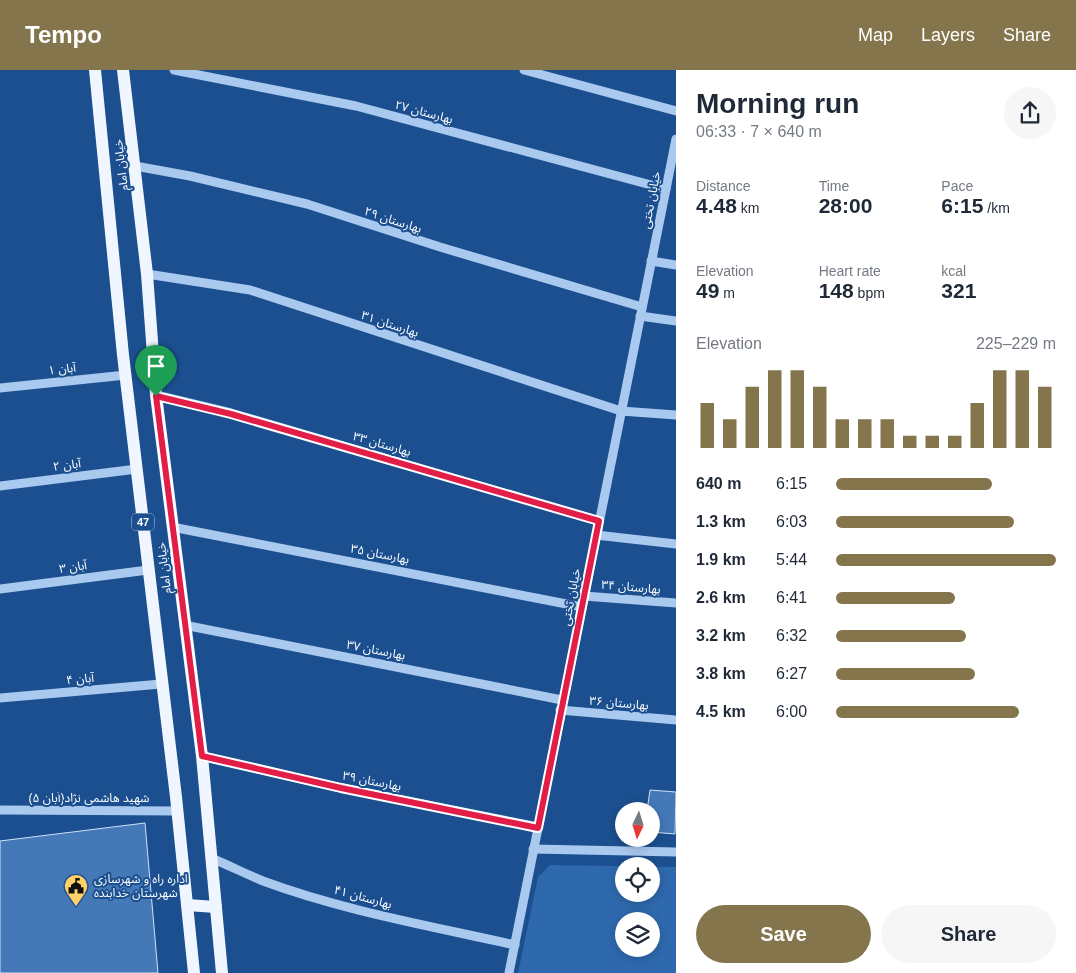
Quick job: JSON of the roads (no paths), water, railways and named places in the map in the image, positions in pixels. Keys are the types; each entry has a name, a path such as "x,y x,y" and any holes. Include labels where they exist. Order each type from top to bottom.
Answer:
{"main road":[{"name":"خیابان امام","path":"95,70 126,375 161,684 178,812 194,973"},
{"name":"خیابان امام","path":"124,70 147,274 156,396 202,756 222,973"},
{"path":"187,905 216,907"}],"street":[{"name":"بهارستان ۲۷","path":"174,70 356,106 666,189"},
{"path":"524,70 676,111"},
{"name":"خیابان تختی","path":"509,973 562,700 676,141"},
{"name":"بهارستان ۲۹","path":"135,166 190,176 308,204 676,321"},
{"path":"652,260 676,265"},
{"name":"بهارستان ۳۱","path":"147,274 250,290 621,411 676,415"},
{"name":"آبان ۱","path":"0,388 126,375"},
{"name":"بهارستان ۳۳","path":"156,396 231,414 599,521"},
{"name":"آبان ۲","path":"0,486 137,469"},
{"name":"بهارستان ۳۵","path":"172,527 582,607"},
{"path":"596,535 676,544"},
{"name":"آبان ۳","path":"0,590 148,570"},
{"name":"بهارستان ۳۴","path":"584,596 676,603"},
{"name":"بهارستان ۳۷","path":"184,625 562,700"},
{"name":"آبان ۴","path":"0,698 161,684"},
{"name":"بهارستان ۳۶","path":"560,710 676,720"},
{"name":"بهارستان ۳۹","path":"202,756 341,788 538,828"},
{"name":"(آبان ۵)شهید هاشمی نژاد","path":"0,810 178,812"},
{"path":"534,849 676,852"},
{"name":"بهارستان ۴۱","path":"211,858 263,880 307,895 385,917 514,945"}],"place":[{"name":"اداره راه و شهرسازی شهرستان خدابنده","path":"76,907"}]}
